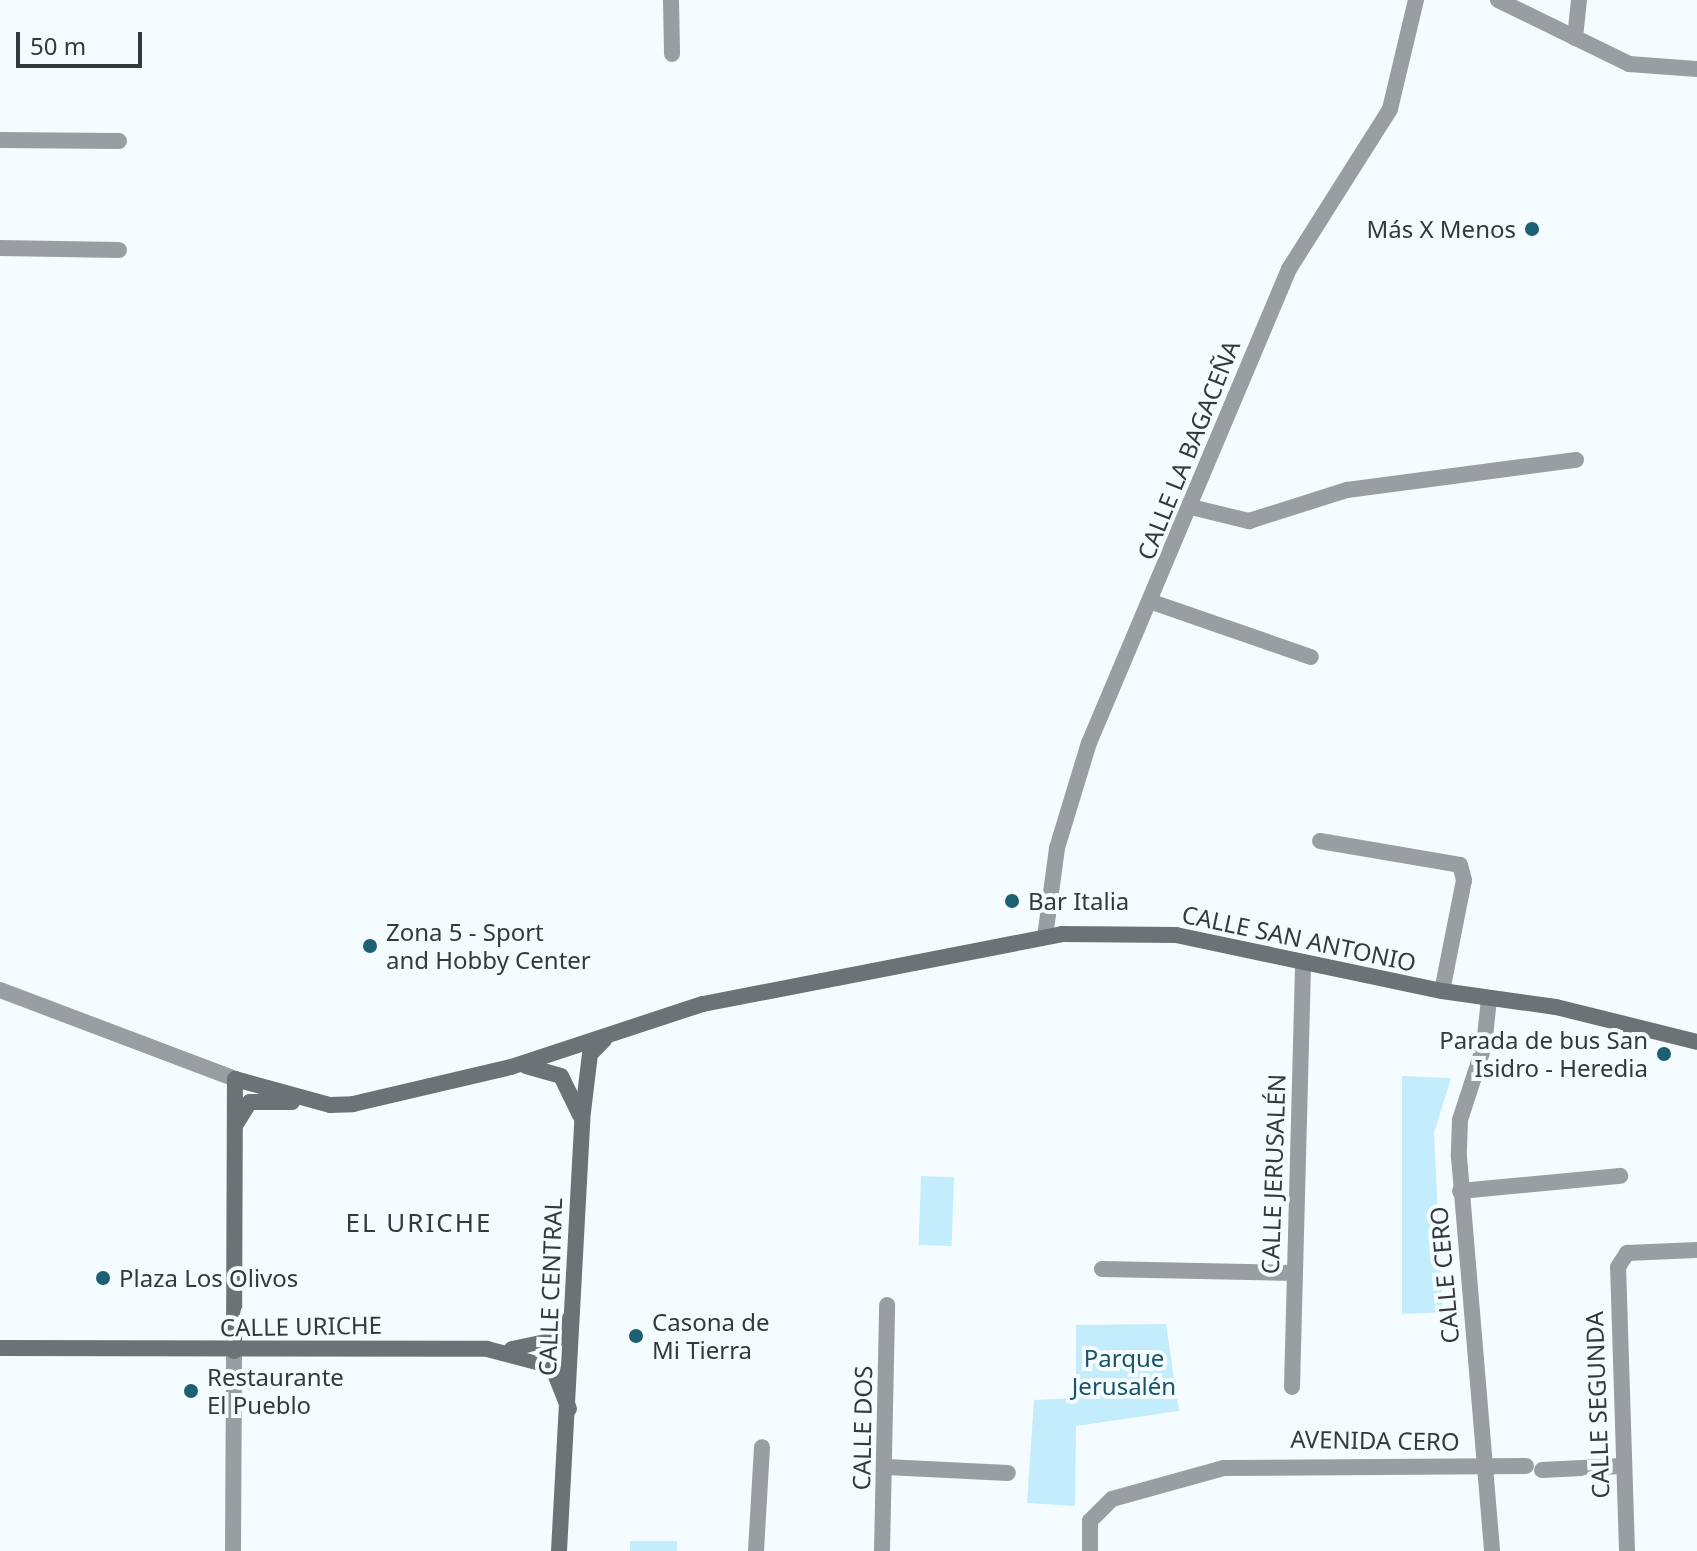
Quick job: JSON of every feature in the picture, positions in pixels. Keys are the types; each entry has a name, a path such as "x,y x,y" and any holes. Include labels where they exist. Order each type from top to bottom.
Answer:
{"main road":[{"name":"CALLE SAN ANTONIO","path":"330,1105 511,1067 776,987 1045,937 1176,935 1442,991 1599,1016 1697,1042"},
{"name":"CALLE CENTRAL","path":"559,1551 569,1409 582,1120 590,1054 610,1035"},
{"path":"511,1067 561,1076 582,1120"},
{"path":"234,1351 235,1079 330,1105"},
{"path":"236,1124 250,1102 330,1105"},
{"path":"487,1349 556,1340 573,1315"},
{"path":"233,1324 239,1340 264,1350"},
{"name":"CALLE URICHE","path":"0,1348 234,1351 487,1349 552,1366 569,1409"}],"street":[{"path":"671,0 672,54"},
{"name":"CALLE LA BAGACEÑA","path":"1045,937 1070,801 1289,269 1390,109 1416,0"},
{"path":"1498,0 1629,64 1697,69"},
{"path":"1575,38 1579,0"},
{"path":"0,140 119,141"},
{"path":"0,248 119,250"},
{"path":"1191,507 1249,521 1347,490 1576,460"},
{"path":"1152,602 1311,657"},
{"path":"1320,841 1460,865 1464,880 1442,991"},
{"name":"CALLE JERUSALÉN","path":"1292,1387 1303,962"},
{"path":"0,990 235,1079"},
{"name":"CALLE CERO","path":"1489,999 1484,1046 1460,1120 1460,1191 1492,1551"},
{"path":"1460,1191 1620,1176"},
{"name":"CALLE SEGUNDA","path":"1627,1551 1621,1466 1621,1258 1697,1250"},
{"path":"1102,1269 1295,1273"},
{"name":"CALLE DOS","path":"882,1551 887,1305"},
{"path":"233,1551 234,1351"},
{"path":"756,1551 762,1447"},
{"name":"AVENIDA CERO","path":"1090,1551 1094,1514 1126,1492 1224,1468 1621,1466"},
{"path":"886,1467 1008,1473"}],"green space":[{"path":"1402,1076 1451,1078 1434,1133 1443,1312 1402,1314"},
{"path":"921,1176 954,1177 952,1246 919,1245"},
{"name":"Parque Jerusalén","path":"1166,1324 1179,1411 1076,1426 1075,1506 1027,1503 1034,1400 1076,1398 1076,1325"},
{"path":"630,1541 677,1541 677,1551 630,1551"}],"place":[{"name":"Más X Menos","path":"1532,229"},
{"name":"Bar Italia","path":"1012,901"},
{"name":"Zona 5 - Sport and Hobby Center","path":"370,946"},
{"name":"Parada de bus San Isidro - Heredia","path":"1664,1054"},
{"name":"Plaza Los Olivos","path":"103,1278"},
{"name":"Casona de Mi Tierra","path":"636,1336"},
{"name":"Restaurante El Pueblo","path":"191,1391"}],"district":[{"name":"EL URICHE","path":"419,1223"}]}
